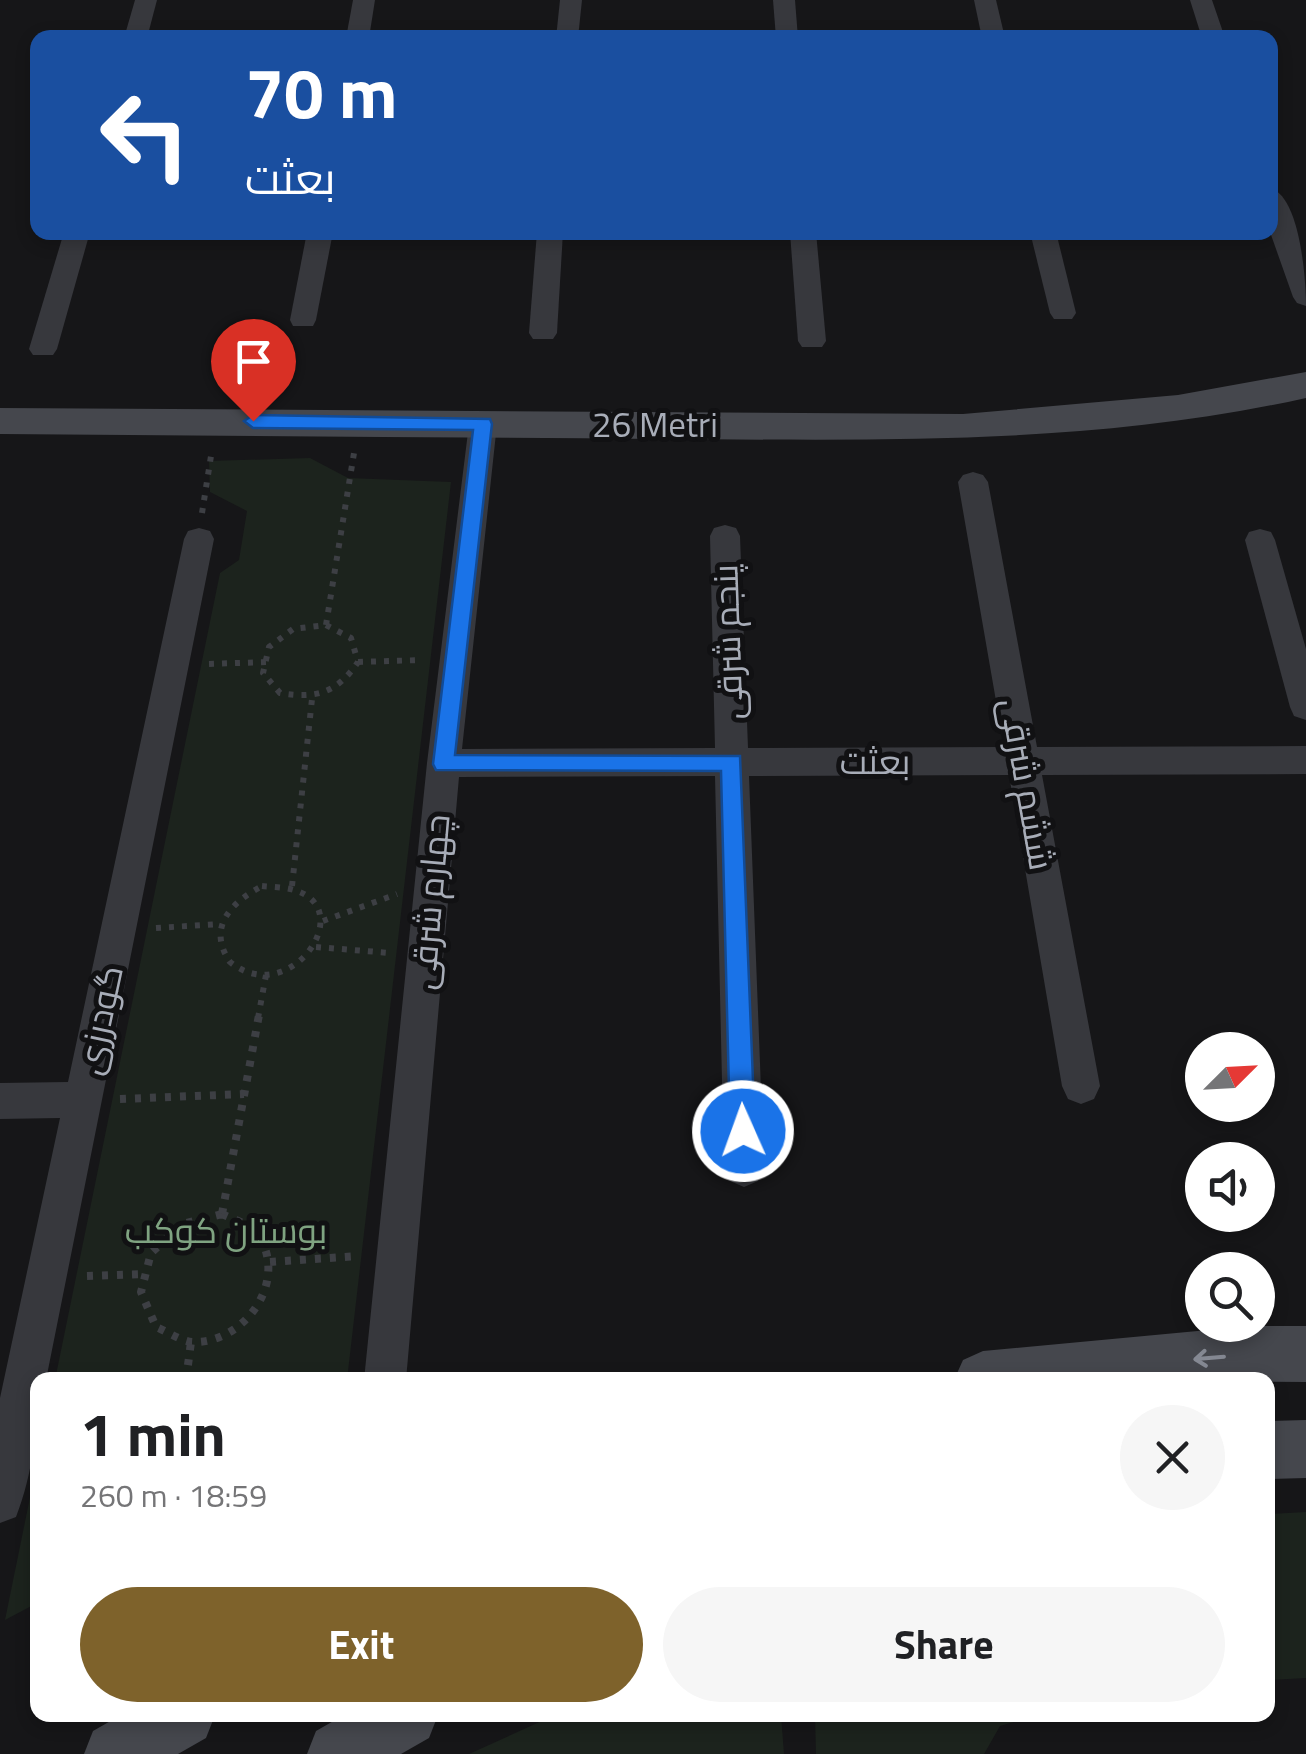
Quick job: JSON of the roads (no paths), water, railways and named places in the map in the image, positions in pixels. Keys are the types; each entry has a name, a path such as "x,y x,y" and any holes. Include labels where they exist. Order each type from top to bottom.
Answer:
{"street":[{"path":"137,30 146,0"},
{"path":"358,30 364,0"},
{"path":"568,30 571,0"},
{"path":"784,0 786,30"},
{"path":"985,0 992,30"},
{"path":"1200,0 1211,30"},
{"path":"1278,219 1306,298"},
{"path":"43,350 75,240"},
{"path":"303,320 318,240"},
{"path":"544,333 550,240"},
{"path":"804,240 812,341"},
{"path":"1045,240 1063,313"},
{"name":"26 Metri","path":"0,422 963,427 1109,418 1237,402 1306,386"},
{"name":"چهارم شرقی","path":"386,1372 432,880 483,424"},
{"name":"ششم شرقی","path":"972,482 1081,1086"},
{"name":"پنجم شرقی","path":"725,536 744,1168"},
{"name":"گودرزی","path":"0,1501 198,538"},
{"path":"1260,540 1306,706"},
{"name":"بعثت","path":"444,764 1306,760"},
{"path":"0,1101 84,1100"},
{"path":"1066,1372 1252,1354 1306,1354"},
{"path":"1275,1450 1306,1450"},
{"path":"116,1754 171,1722"},
{"path":"339,1754 394,1722"}],"park label":[{"name":"بوستان کوکب","path":"226,1231"}]}
